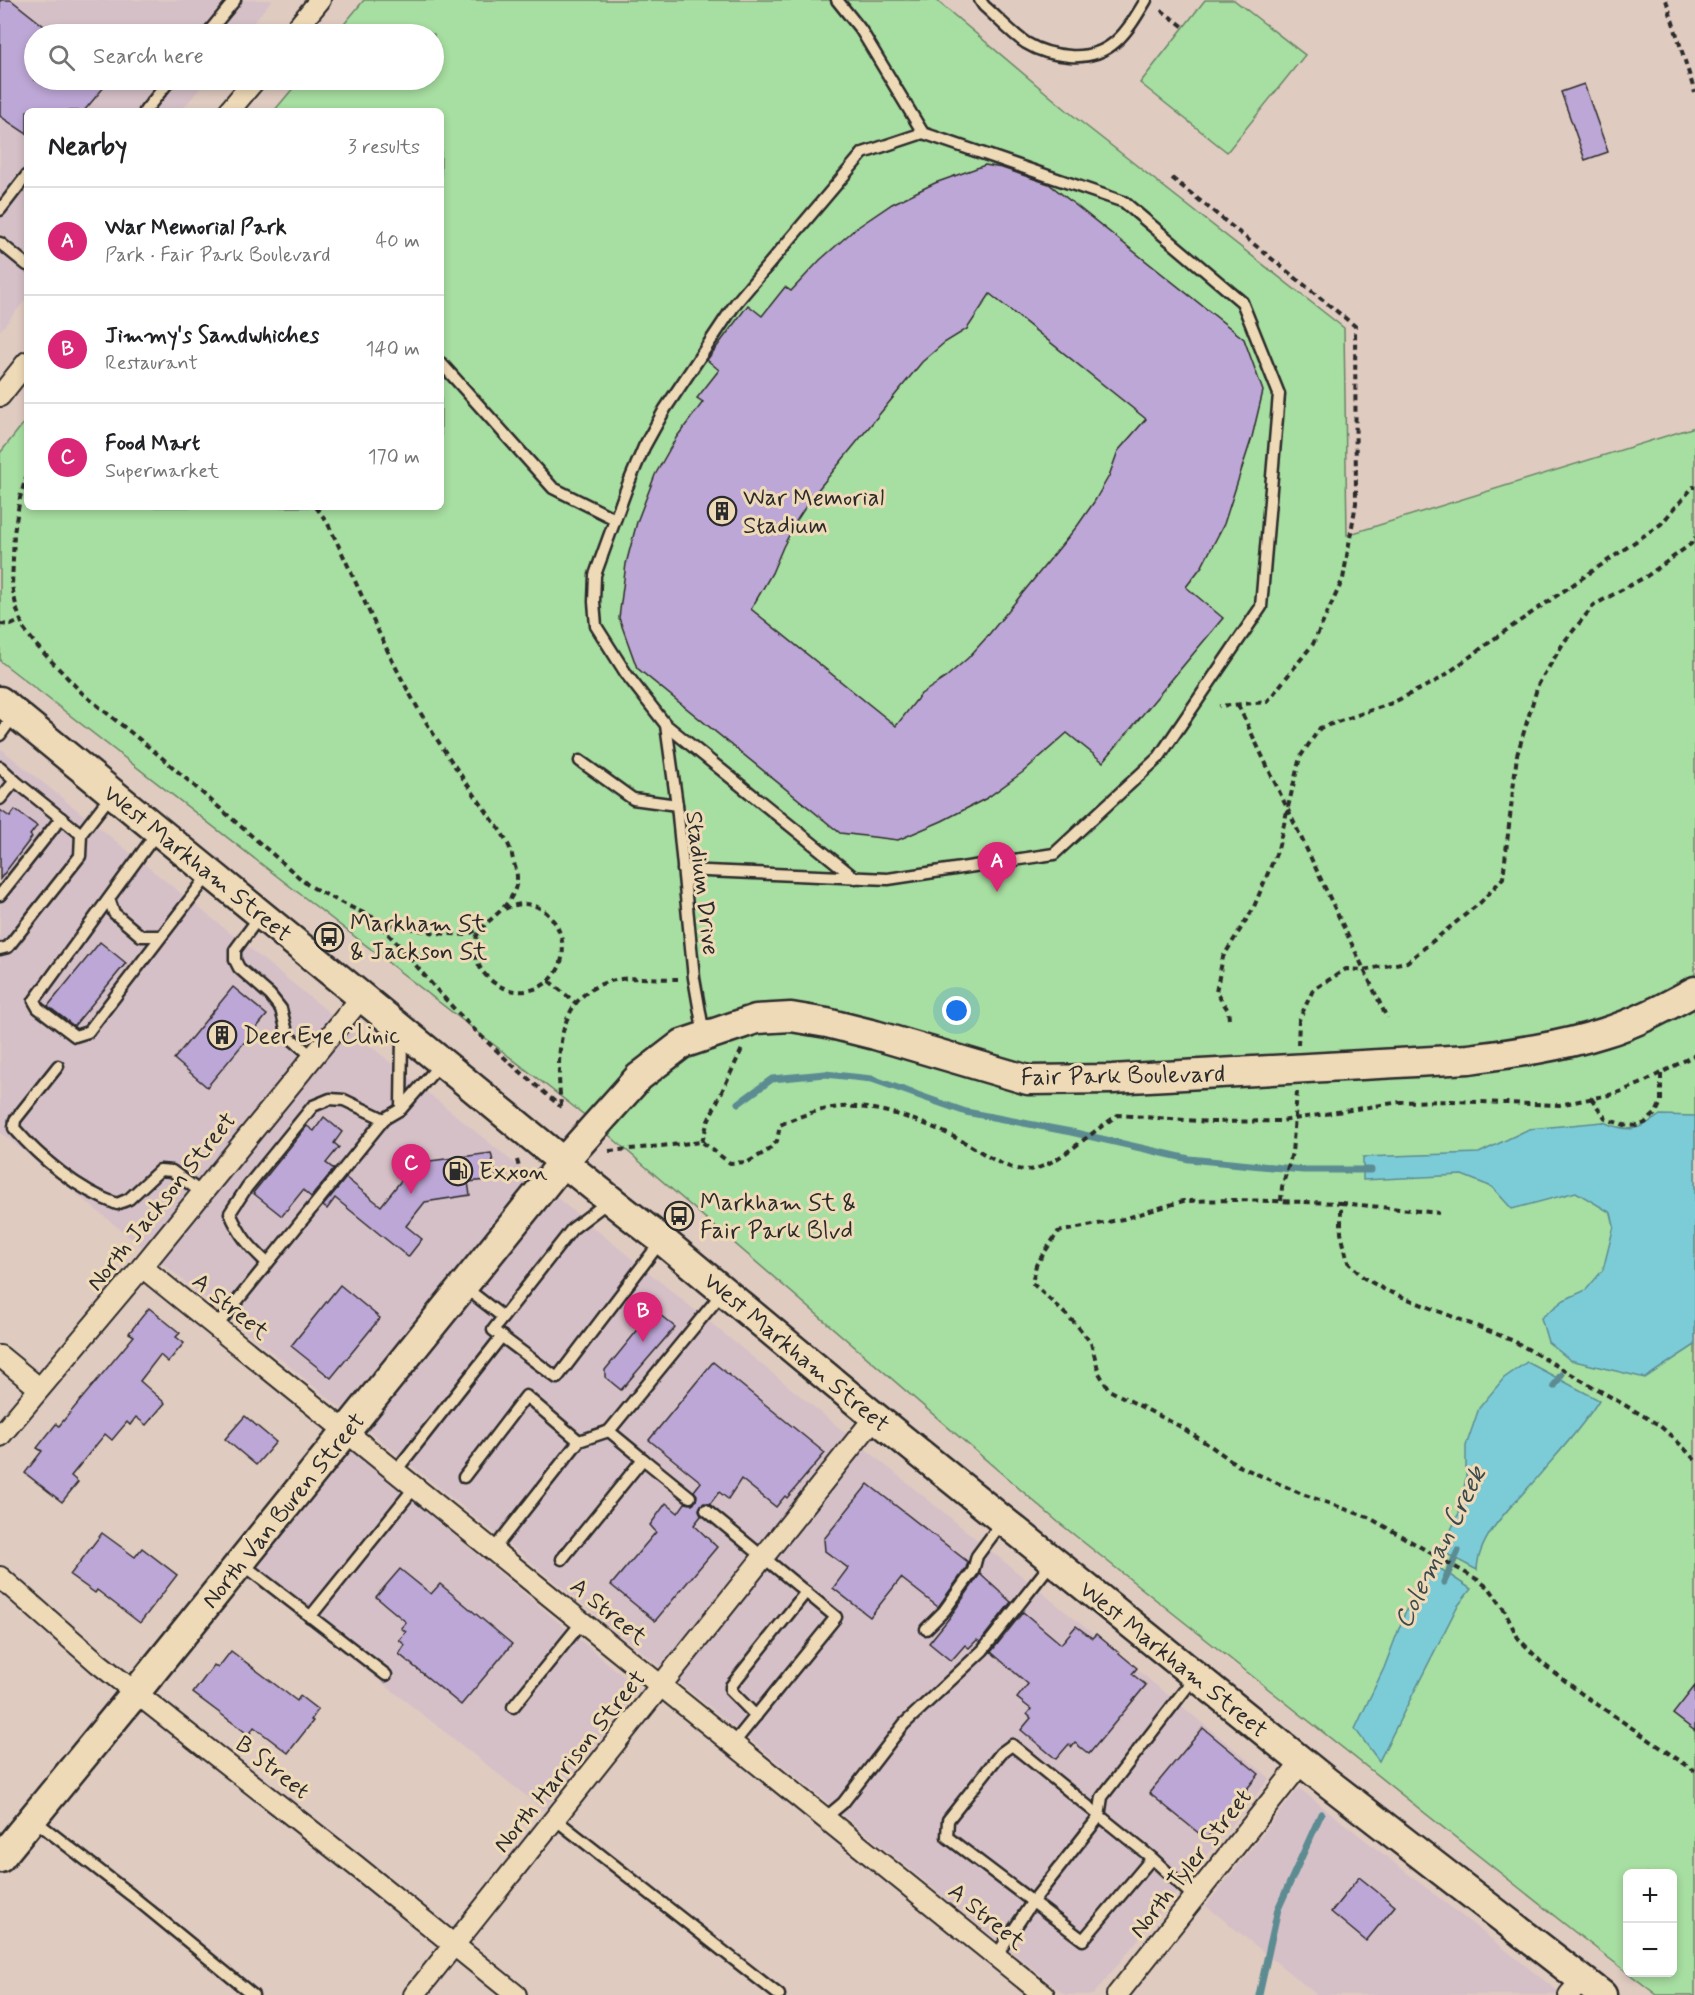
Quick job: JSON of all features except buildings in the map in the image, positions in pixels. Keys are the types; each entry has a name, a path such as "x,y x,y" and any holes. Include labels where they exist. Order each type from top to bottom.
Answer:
{"street":[{"path":"300,24 320,0"},
{"path":"234,108 247,90"},
{"path":"0,396 24,366"},
{"name":"West Markham Street","path":"5,716 112,794 158,831 564,1161 609,1201 662,1240 875,1417 1584,1990"},
{"name":"Fair Park Boulevard","path":"564,1161 639,1077 682,1044 756,1019 791,1017 827,1023 1028,1080 1112,1079 1468,1059 1514,1054 1604,1033 1665,1007 1695,991"},
{"name":"North Jackson Street","path":"0,1436 142,1267 361,998"},
{"name":"North Van Buren Street","path":"0,1858 564,1161"},
{"name":"A Street","path":"142,1267 1044,1995"},
{"path":"0,1356 39,1388"},
{"name":"North Harrison Street","path":"414,1995 875,1417"},
{"name":"B Street","path":"0,1577 98,1663 516,1995"},
{"name":"North Tyler Street","path":"1117,1995 1302,1762"}],"lane":[{"path":"215,24 234,0"},
{"path":"837,0 861,30 923,133"},
{"path":"980,0 1026,43 1054,55 1086,57 1104,51 1125,33 1146,0"},
{"path":"147,108 162,90"},
{"path":"683,870 855,878 888,879 1054,854 1159,757 1261,607 1279,394 1242,302 1124,202 923,133 863,153 736,303 664,409 644,447 595,575 596,626 627,675 666,725 855,878"},
{"path":"0,210 24,179"},
{"path":"0,243 24,263"},
{"path":"444,366 553,488 615,519"},
{"path":"666,725 677,805"},
{"name":"Stadium Drive","path":"580,761 633,799 677,805 694,978 704,1035"},
{"path":"0,767 81,834"},
{"path":"0,799 15,781"},
{"path":"0,949 8,947 80,856 81,834 112,794"},
{"path":"0,895 61,818"},
{"path":"158,831 34,1001 38,1008 75,1036 88,1032 210,873"},
{"path":"109,899 114,913 141,936 162,936"},
{"path":"261,915 235,950 235,960 239,968 270,995 281,1009 288,1036 312,1056"},
{"path":"401,1109 402,1030"},
{"path":"216,1326 384,1119 401,1109 442,1062"},
{"path":"58,1066 15,1120 14,1128 28,1144 61,1172 98,1197 117,1204 129,1199 160,1170 172,1171 202,1193"},
{"path":"267,1263 245,1243 230,1213 247,1187 314,1106 330,1099 344,1100 384,1119"},
{"path":"609,1201 572,1229 493,1329 557,1378 662,1240"},
{"path":"463,1286 503,1317"},
{"path":"494,1550 579,1441 609,1431 723,1292"},
{"path":"395,1472 502,1336"},
{"path":"464,1477 526,1396 579,1441"},
{"path":"609,1431 690,1497"},
{"path":"562,1558 643,1459"},
{"path":"310,1617 415,1487"},
{"path":"706,1510 836,1617 733,1744"},
{"path":"926,1629 944,1611 973,1571 977,1556 1003,1521"},
{"path":"825,1818 843,1803 904,1724 983,1650 1053,1560"},
{"path":"240,1562 386,1675"},
{"path":"756,1716 731,1691 731,1686 806,1592"},
{"path":"513,1707 582,1622"},
{"path":"996,1956 1033,1900 1100,1817 1102,1797 1195,1676"},
{"path":"1152,1858 1083,1940 947,1837 948,1820 1001,1753 1012,1745 1152,1858 1195,1898"},
{"path":"33,1818 253,1995"},
{"path":"555,1819 779,1995"}],"path":[{"path":"1666,0 1695,93"},
{"path":"1161,10 1184,27"},
{"path":"1172,178 1355,326 1356,503 1343,579 1313,644 1267,702 1219,706"},
{"path":"24,484 14,533 12,586 20,621 36,645 82,693 160,756 308,885 387,924 435,933 467,934 483,927 515,903 529,904 542,909 560,930 563,957 558,970 549,981 524,992 510,991 497,986 486,977 478,965 475,952 476,938 483,927"},
{"path":"1229,1019 1228,1010 1216,992 1223,957 1253,909 1278,849 1300,757 1320,728 1392,703 1440,679 1498,636 1661,524 1692,487 1695,487"},
{"path":"318,510 327,522 394,664 425,721 510,846 517,878 505,909"},
{"path":"1298,1049 1299,1020 1313,990 1346,969 1363,970 1407,962 1481,902 1503,878 1517,755 1538,685 1564,642 1594,605 1647,576 1691,544 1695,537"},
{"path":"0,624 11,625 20,621"},
{"path":"1238,704 1363,970 1388,1018"},
{"path":"370,916 488,1043 561,1107 558,1075 559,1046 571,1012 583,997 599,985 621,979 678,979"},
{"path":"549,981 577,1004"},
{"path":"702,1142 708,1121 743,1048"},
{"path":"609,1151 702,1142 730,1163 748,1162 768,1151 777,1141 780,1125 806,1114 834,1107 873,1108 950,1135 992,1160 1011,1168 1033,1170 1054,1161 1118,1114 1211,1122 1281,1121 1400,1102 1452,1101 1559,1105 1614,1094 1661,1074 1695,1054"},
{"path":"1591,1098 1606,1119 1624,1125 1638,1126 1656,1113 1660,1102 1661,1074"},
{"path":"1281,1201 1282,1187 1292,1153 1297,1088"},
{"path":"516,1160 521,1175"},
{"path":"1439,1213 1341,1203 1183,1201 1123,1219 1058,1233 1036,1266 1032,1283 1076,1324 1091,1343 1099,1373 1109,1389 1180,1427 1239,1466 1302,1494 1368,1517 1478,1580 1490,1589 1502,1606 1518,1638 1542,1663 1582,1694 1695,1771"},
{"path":"1341,1203 1341,1233 1348,1262 1364,1278 1385,1290 1514,1341 1659,1425 1695,1460"}],"shaded area":[{"path":"0,0 272,0 252,24 24,24 24,90 199,90 184,108 24,108 24,302 0,331"},
{"path":"0,748 341,1022 1270,1778 1093,1995 1065,1995 0,1132"},
{"path":"352,1450 639,1689 544,1810 245,1575"},
{"path":"1299,1788 1563,1995 1317,1995 1206,1906"}],"green space":[{"path":"364,0 936,0 1076,118 1344,328 1347,535 1695,427 1695,1995 1657,1995 1633,1977 1677,1977 1677,1869 1623,1869 1623,1969 1058,1522 596,1124 0,661 0,453 24,423 24,510 444,510 444,108 277,108 292,90 444,90 444,24 344,24"},
{"path":"1205,0 1234,0 1305,55 1227,152 1140,83"}],"water":[{"path":"1660,1115 1695,1116 1695,1345 1645,1378 1570,1360 1548,1342 1541,1318 1564,1300 1586,1290 1603,1270 1614,1226 1611,1213 1576,1192 1512,1209 1492,1187 1462,1175 1363,1180 1363,1157 1479,1153 1529,1129 1603,1122 1620,1128 1633,1129"},
{"path":"1527,1362 1599,1400 1569,1441 1490,1532 1479,1557 1477,1570 1441,1551 1459,1513 1466,1478 1466,1446 1479,1408 1504,1378"},
{"path":"1433,1564 1471,1589 1457,1607 1379,1761 1355,1729 1384,1668 1413,1592"}],"waterway":[{"path":"739,1103 772,1079 825,1074 872,1079 966,1112 1071,1132 1189,1159 1303,1170 1371,1170"},
{"name":"Coleman Creek","path":"1554,1386 1561,1375"},
{"name":"Coleman Creek","path":"1444,1582 1458,1551"},
{"name":"Coleman Creek","path":"1259,1995 1278,1909 1321,1814"}],"place":[{"name":"War Memorial Stadium","path":"722,511"},
{"name":"War Memorial Park","path":"997,892"},
{"name":"Markham St & Jackson St","path":"329,937"},
{"name":"Deer Eye Clinic","path":"222,1035"},
{"name":"Exxon","path":"458,1171"},
{"name":"Food Mart","path":"411,1194"},
{"name":"Markham St & Fair Park Blvd","path":"679,1216"},
{"name":"Jimmy's Sandwhiches","path":"643,1342"}]}
